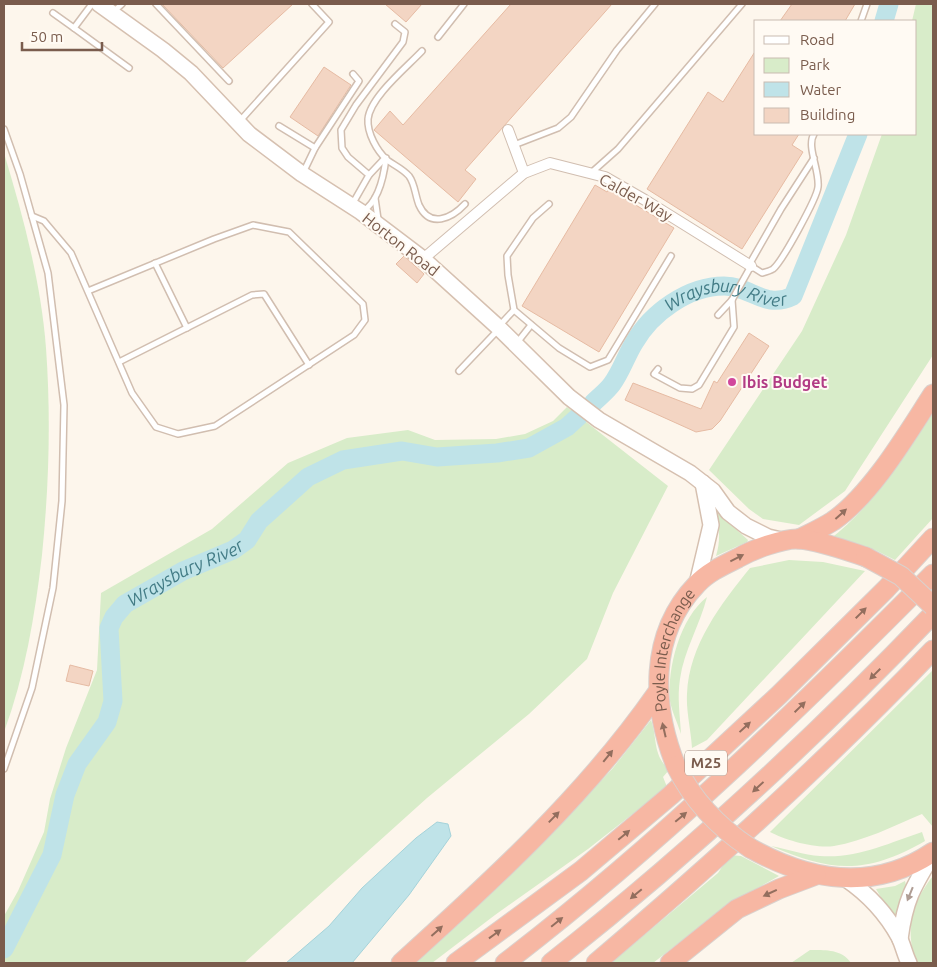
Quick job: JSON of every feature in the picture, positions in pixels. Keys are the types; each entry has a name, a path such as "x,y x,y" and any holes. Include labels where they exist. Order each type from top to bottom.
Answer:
{"highway":[{"name":"Poyle Interchange","path":"933,394 892,455 859,496 834,520 792,540 750,551 721,566 697,584 677,612 666,636 661,658 657,693 665,734 676,766 699,804 723,829 750,848 773,861 816,875 846,878 892,872 909,866 933,853"},
{"name":"M25","path":"456,963 581,870 671,795 779,695 886,589 933,538"},
{"path":"792,540 866,557 900,576 933,606"},
{"name":"M25","path":"505,963 692,809 821,687 933,574"},
{"path":"551,963 651,881 752,792 846,703 933,614"},
{"path":"596,963 778,801 898,687 933,650"},
{"path":"401,963 520,852 577,794 641,716 657,693"},
{"path":"670,963 738,909 779,889 816,875"}],"street":[{"name":"Horton Road","path":"99,4 117,8 184,67 250,134 302,174 356,209 423,259 569,397 592,414 690,472 713,492 728,512 746,526 768,537 792,540"},
{"path":"508,130 524,173"},
{"name":"Calder Way","path":"423,259 524,173 550,163 604,178 645,200 750,266"},
{"path":"697,584 711,525 703,483"},
{"path":"900,939 903,913 909,894 933,853"},
{"path":"846,878 872,899 900,939 909,963"}],"lane":[{"path":"74,28 92,4"},
{"path":"156,4 229,81"},
{"path":"239,123 329,22 312,4"},
{"path":"438,37 464,4"},
{"path":"513,145 558,128 571,117 617,50 655,4"},
{"path":"591,173 618,149 742,4"},
{"path":"861,20 867,4"},
{"path":"53,13 129,68"},
{"path":"369,175 348,157 342,148 341,130 361,97 403,42 404,32 395,24"},
{"path":"422,52 381,94 369,113 368,120 371,136 386,158 408,175 420,208 427,215 437,219 448,218 465,204"},
{"path":"302,174 315,148 359,81 353,74"},
{"path":"279,126 315,148"},
{"path":"4,129 48,273 64,405 62,501 53,588 32,688 4,769"},
{"path":"750,266 762,273 774,268 792,241 818,189 818,171 812,148 814,135"},
{"path":"386,158 384,174 376,196 369,207 356,209 369,175 386,158"},
{"path":"718,315 732,300 780,209 814,158"},
{"path":"376,196 376,210 381,227"},
{"path":"549,204 533,218 507,256 514,310 559,348 590,367 608,360 671,256"},
{"path":"32,216 44,220 71,253 132,393 156,427 178,434 215,426 354,335 365,320 363,304 289,232 253,225 88,291"},
{"path":"154,263 187,328"},
{"path":"119,362 252,295 264,294 309,365"},
{"path":"658,369 654,374 680,388 692,389 700,384 734,327 732,300"},
{"path":"459,370 514,310"},
{"path":"515,344 531,324"}],"green space":[{"path":"916,4 933,4 933,355 845,491 799,525 763,519 749,509 709,470 802,331 846,235 882,135 917,135 917,20 912,20"},
{"path":"4,153 36,274 44,323 48,374 49,452 42,555 36,600 18,689 4,732"},
{"path":"567,407 668,486 613,593 587,659 529,714 427,798 244,963 4,963 4,916 18,891 44,832 50,799 66,748 97,670 101,593 212,529 288,463 347,438 408,430 435,440 496,439 525,434 553,421"},
{"path":"933,413 933,518 895,560 875,550 829,540 845,527 873,497 899,464"},
{"path":"709,493 728,522 748,540 716,556 719,532"},
{"path":"789,560 823,562 865,571 707,740 692,748 687,700 689,676 700,642 708,626 750,568"},
{"path":"707,597 682,668 679,693 681,734 670,701 673,659 677,644 689,617"},
{"path":"933,670 933,827 922,814 868,837 827,847 801,843 770,832"},
{"path":"651,720 660,758 669,770 663,777 667,787 588,849 495,915 432,963 413,963 546,840 613,768"},
{"path":"922,832 925,841 904,852 884,860 848,866 812,861 771,846 820,856 846,855 859,853"},
{"path":"730,855 741,856 779,876 726,906 653,963 611,963 718,873"},
{"path":"933,876 933,963 916,963 911,939 912,917 920,896"},
{"path":"905,881 906,885 898,906 896,923 876,889 895,886"},
{"path":"810,950 827,950 838,953 847,958 851,963 791,963"}],"water":[{"path":"437,822 448,824 451,836 409,895 352,963 286,963 329,926 362,888 416,838"}],"building":[{"path":"162,4 293,4 223,68"},
{"path":"385,4 422,4 406,22"},
{"path":"511,4 612,4 465,170 476,179 458,202 374,130 390,111 403,125"},
{"path":"792,4 855,4 846,20 781,20"},
{"path":"754,53 754,135 798,135 792,145 803,152 742,249 647,189 708,92 723,102"},
{"path":"324,67 351,85 318,136 290,117"},
{"path":"595,185 607,192 609,189 674,228 599,352 522,306"},
{"path":"404,256 424,274 417,283 396,264"},
{"name":"Ibis Budget","path":"749,333 769,346 720,421 712,429 696,432 625,400 633,383 701,409 714,381 717,383"},
{"path":"70,665 93,671 89,686 66,681"}],"waterway":[{"name":"Wraysbury River","path":"884,20 889,4"},
{"name":"Wraysbury River","path":"593,403 612,384 634,343 650,321 684,296 710,287 724,286 734,287 766,299 783,300 793,296 858,135"},
{"name":"Wraysbury River","path":"4,949 52,855 65,795 77,764 107,722 113,701 109,628 114,617 125,604 183,571 233,550 247,540 259,521 308,477 343,460 402,451 437,457 497,453 529,448 567,427 579,416"}],"place":[{"name":"Ibis Budget","path":"732,382"}]}
